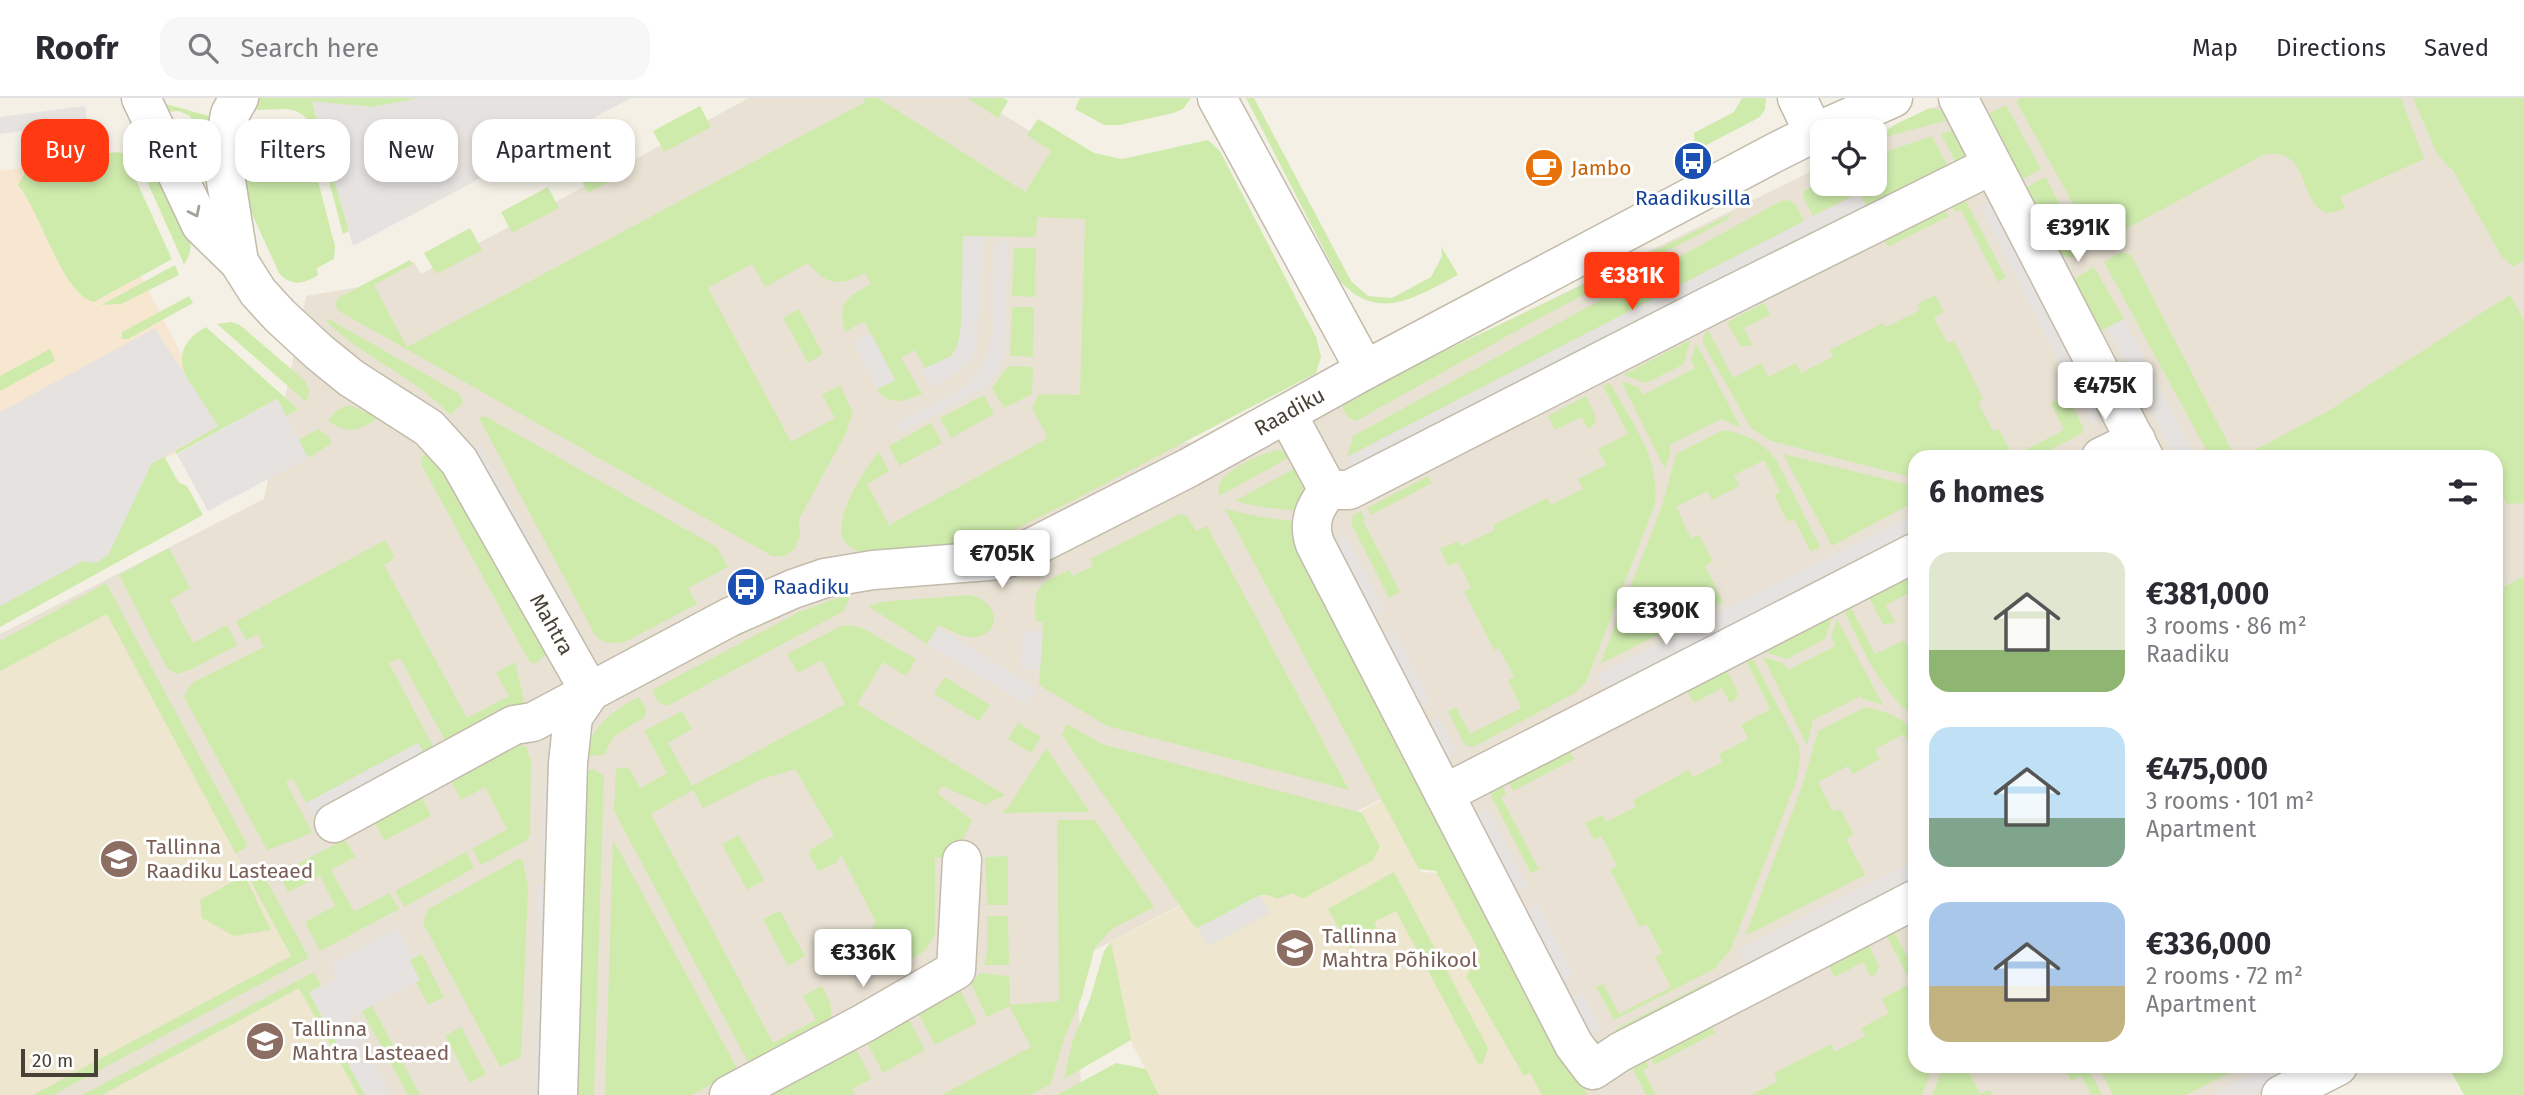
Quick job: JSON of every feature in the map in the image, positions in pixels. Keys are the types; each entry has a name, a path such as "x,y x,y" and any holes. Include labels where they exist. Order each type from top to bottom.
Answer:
{"street":[{"path":"141,98 201,225 239,262"},
{"path":"239,98 230,114 222,156 239,262"},
{"path":"1217,98 1365,370"},
{"path":"1797,98 1810,124"},
{"name":"Raadiku","path":"1844,119 1893,98"},
{"path":"1958,98 2140,448"},
{"name":"Raadiku","path":"334,823 514,725 533,722 730,617 793,589 825,578 873,570 1001,560 1017,555 1188,468 1365,370 1810,134"},
{"path":"1328,490 1349,490 1706,307 1992,165"},
{"name":"Mahtra","path":"239,262 258,292 319,352 351,377 429,428 459,461 590,692"},
{"path":"1287,414 1328,490"},
{"path":"1328,490 1318,503 1311,521 1313,538 1574,1045 1600,1082 1620,1052 1908,903"},
{"path":"1444,794 1908,556"},
{"path":"558,1095 568,763 573,717 590,692"},
{"path":"729,1095 956,970 962,860"},
{"path":"2281,1095 2324,1073"}],"shaded area":[{"path":"422,98 631,98 592,119 472,119 473,182 353,246 335,182 350,182 350,119 317,119 312,101 372,107"},
{"path":"749,98 976,98 1054,146 1103,215 1097,436 1251,447 1810,172 1810,196 1887,196 1887,132 1952,98 2524,98 2524,576 2503,588 2503,450 1908,450 1908,1073 2304,1073 2261,1095 1580,1095 1413,782 1078,959 1081,1095 0,1095 0,634 264,499 306,296 372,285 414,262 421,274 592,182 635,182 635,159"},
{"path":"85,106 87,119 21,119 21,131 0,134 0,117"},
{"path":"21,168 21,182 92,182 220,429 152,466 0,616 0,171"},
{"path":"1853,196 1861,196 1869,211 1357,475 1347,457"},
{"path":"1997,199 2108,417 2092,425 1980,207"},
{"path":"963,236 983,237 977,343 971,360 932,388 922,370 951,356 957,347 961,330"},
{"path":"1008,238 1005,350 1000,370 986,387 901,433 896,424 958,391 967,385 982,367 993,330 994,248"},
{"path":"2124,319 2192,450 2171,450 2107,328"},
{"path":"155,328 218,426 151,464 108,555 96,563 83,561 0,606 0,412"},
{"path":"871,333 895,380 878,389 853,342"},
{"path":"277,399 308,458 208,511 177,454"},
{"path":"480,446 568,611 560,615 472,450"},
{"path":"1908,516 1908,538 1606,692 1597,675"},
{"path":"1345,534 1385,611 1367,620 1328,543"},
{"name":"Tallinna Raadiku Lasteaed","path":"106,613 291,956 33,1095 0,1095 0,671"},
{"path":"938,627 1037,689 1027,705 927,644"},
{"path":"1394,629 1430,701 1413,710 1376,638"},
{"path":"1023,630 1043,632 1040,670 1020,669"},
{"path":"1439,718 1456,753 1439,761 1421,727"},
{"path":"418,743 427,760 315,821 306,803"},
{"path":"552,780 550,867 542,857 543,787"},
{"name":"Tallinna Mahtra Põhikool","path":"1384,799 1421,872 1438,873 1482,955 1474,968 1542,1095 1159,1095 1128,1036 1111,942"},
{"path":"1488,809 1528,887 1512,895 1472,817"},
{"path":"1908,864 1908,885 1747,967 1738,950"},
{"path":"549,877 549,953 538,952 538,886"},
{"path":"1260,895 1270,913 1208,946 1198,928"},
{"path":"1537,904 1574,976 1558,984 1520,912"},
{"path":"397,928 414,958 410,961 420,980 350,1017 391,1095 365,1095 309,992 337,978 330,965"},
{"name":"Tallinna Mahtra Lasteaed","path":"299,988 358,1095 102,1095"},
{"path":"537,988 546,988 543,1095 534,1095"},
{"path":"1583,992 1601,1029 1584,1037 1566,1001"},
{"path":"2253,1073 2296,1073 2253,1095 2210,1095"}],"green space":[{"path":"255,98 422,98 372,107 312,102 317,119 307,119 290,110 254,110"},
{"path":"864,98 878,98 1025,192 1051,151 1027,135 1038,119 1094,153 1122,159 1208,140 1220,151 1316,337 1321,357 1316,373 991,541 861,552 849,546 843,539 842,519 859,481 879,452 889,471 867,484 889,525 1048,438 1032,408 1039,394 1080,395 1085,219 1037,217 1036,237 963,236 958,345 948,358 925,368 915,350 901,358 922,394 898,401 887,398 876,390 895,380 864,321 845,332 843,307 850,297 871,284 865,273 834,282 822,277 808,263 765,287 752,264 708,288 791,442 835,418 822,395 840,385 853,413 845,435 799,519 800,535 795,549 784,556 772,556 337,310 338,298 410,260 413,264 374,285 407,347 865,102"},
{"path":"967,98 1004,98 1008,101 998,118"},
{"path":"1080,98 1191,98 1183,109 1173,113 1120,125 1104,125 1075,109"},
{"path":"1246,98 1254,98 1351,281 1368,296 1392,298 1431,277 1442,256 1441,246 1458,275 1428,291 1398,302 1384,304 1355,294 1340,281"},
{"path":"1742,98 1766,98 1765,109 1760,117 1695,151 1694,133 1734,112"},
{"path":"2019,98 2401,98 2424,159 2340,197 2345,208 2329,212 2315,205 2296,165 2288,158 2278,154 2263,155 2096,245 2017,103"},
{"path":"2413,98 2524,98 2524,260 2513,267 2502,257 2454,172 2437,154"},
{"path":"159,102 216,118 191,119 179,111 166,112"},
{"path":"2006,105 2041,169 2018,182 1982,117"},
{"path":"700,106 711,127 664,152 653,131"},
{"path":"1930,108 1945,111 1953,119 1887,136 1887,130"},
{"path":"1958,128 1966,149 1965,159 1959,169 1941,134"},
{"path":"1932,136 1952,174 1869,211 1861,196 1887,196 1887,152"},
{"path":"109,153 123,154 123,182 137,182 172,259 94,302 82,296 72,284 18,185 21,180 21,182 109,182"},
{"path":"2045,177 2086,251 2073,257 2061,257 2022,190"},
{"path":"147,182 164,182 190,231 190,252 184,264"},
{"path":"242,182 318,182 335,246 334,259 317,268 318,275 298,283 288,280 279,273 242,192"},
{"path":"329,182 335,182 349,231 343,234"},
{"path":"582,182 608,182 588,193"},
{"path":"548,187 559,208 512,233 501,212"},
{"path":"1810,188 1810,196 1853,196 1813,216 1803,197 1804,191"},
{"path":"1789,200 1796,205 1804,221 1347,457 1353,436 1781,201"},
{"path":"1962,200 1966,201 2006,278 1998,282 1961,210 1955,212 1952,206"},
{"path":"1945,209 1949,216 1888,247 1884,240"},
{"path":"1733,213 1726,220 1534,321 1356,421 1347,417 1340,401"},
{"path":"470,228 482,250 436,274 424,253"},
{"path":"1014,248 1036,248 1035,297 1012,296"},
{"path":"2121,252 2131,255 2231,449 2206,450 2104,262"},
{"path":"175,265 179,275 121,304 101,305"},
{"path":"2094,267 2124,319 2099,332 2074,291 2076,278"},
{"path":"1935,295 1944,312 1934,318 1947,343 1954,341 1983,399 1978,402 1993,431 1999,429 2010,450 1908,450 1908,476 1771,441 1751,428 1703,343 1703,336 1708,330 1733,378 1761,363 1768,377 1796,363 1801,373 1833,357 1830,350 1883,323 1886,327 1920,310 1917,304"},
{"path":"2510,295 2524,320 2524,503 2507,504 2503,498 2503,450 2255,450 2328,411"},
{"path":"189,296 193,303 128,339 122,339 122,332"},
{"path":"1764,303 1770,315 1744,328 1752,345 1741,347 1727,322"},
{"path":"1012,307 1034,307 1033,357 1010,356"},
{"path":"799,309 823,354 808,363 783,318"},
{"path":"327,318 460,394 463,403 450,415 421,390 341,335 327,322"},
{"path":"231,322 246,330 305,381 309,391 306,402 217,324"},
{"path":"206,327 298,409 286,416 277,399 176,454 175,451 218,426 191,388 182,362 184,350 191,338"},
{"path":"1690,340 1684,364 1646,383 1623,375"},
{"path":"1696,343 1741,428 1721,419 1669,445 1671,450 1665,469 1621,381 1638,387 1643,395 1695,368 1691,360"},
{"path":"50,349 55,361 0,391 0,376"},
{"path":"1008,366 1033,367 1032,394 1004,408 992,388"},
{"path":"1610,383 1636,427 1650,458 1656,490 1654,507 1586,682 1575,693 1473,747 1465,745 1448,711 1456,707 1470,734 1521,708 1508,680 1514,677 1499,648 1494,650 1464,591 1471,588 1458,562 1448,566 1440,549 1458,541 1461,546 1495,530 1493,525 1547,498 1551,505 1583,489 1578,479 1606,465 1598,449 1628,434 1603,386"},
{"path":"984,395 994,414 951,438 940,418"},
{"path":"2067,395 2084,429 2081,434 2050,450 2025,450 2064,430 2051,403"},
{"path":"1586,396 1596,423 1588,429 1581,417 1555,430 1548,416"},
{"path":"346,406 379,418 353,430 328,421 335,412"},
{"path":"485,416 717,547 728,567 688,588 697,604 625,642 610,643 596,637 479,418"},
{"path":"931,423 942,443 899,466 889,446"},
{"path":"318,429 329,437 331,444 308,458 299,440"},
{"path":"1723,430 1752,439 1776,459 1820,547 1811,552 1794,519 1788,522 1774,495 1780,492 1764,460 1734,475 1739,486 1712,500 1707,491 1676,507 1691,538 1699,535 1713,561 1705,566 1723,602 1600,664 1662,506 1676,454"},
{"path":"1278,450 1289,451 1294,455 1219,496 1219,485 1228,473 1254,458"},
{"path":"430,451 452,478 546,655 534,664 524,652 422,466 421,458"},
{"path":"1783,454 1908,485 1908,505 1832,546"},
{"path":"164,456 179,483 187,486 203,515 0,627 0,606 83,560 108,555 151,464"},
{"path":"1301,465 1304,486 1298,511 1235,501"},
{"path":"1428,476 1432,483 1371,515 1367,508"},
{"path":"1225,509 1296,521 1563,1054 1588,1095 1542,1095 1530,1073 1524,1076 1466,976 1481,955 1436,871 1419,869"},
{"path":"1361,511 1365,519 1363,521 1400,592 1389,598 1351,523 1353,515"},
{"path":"1179,514 1187,516 1196,531 1207,526 1349,790 1107,726 1039,685 1043,623 1036,621 1035,609 1037,593 1044,583 1069,570 1073,576 1093,566 1090,559"},
{"path":"385,540 395,558 384,565 467,718 509,696 496,673 515,662 525,704 447,744 400,658 389,663 438,756 427,760 418,743 306,803 293,779 286,782 312,833 267,850 184,697 194,682 264,647 258,634 246,640 236,621"},
{"path":"169,548 190,588 170,600 193,643 227,625 237,645 190,670 176,674 167,668 119,575"},
{"path":"2524,576 2524,1095 2464,1095 2452,1073 2503,1073 2503,587"},
{"path":"1908,579 1908,593 1886,605 1895,623 1883,624 1869,598"},
{"path":"106,583 248,846 236,854 107,614 0,671 0,641"},
{"path":"848,594 849,599 844,611 667,706 658,702 652,690 799,612"},
{"path":"969,595 980,598 992,611 993,626 988,632 981,636 966,637 939,625 927,644 868,606 880,602"},
{"path":"1850,606 1875,654 1904,640 1908,648 1908,712 1891,695 1874,670 1845,613"},
{"path":"1832,617 1825,639 1787,659 1764,652"},
{"path":"1837,619 1883,705 1861,696 1813,720 1807,745 1763,657 1783,663 1788,670 1835,646 1831,637"},
{"path":"841,626 863,628 916,659 906,676 883,662 857,704 1005,795 985,805 942,786 937,793 972,820 955,856 935,858 935,935 925,951 900,966 894,956 877,965 864,942 876,922 841,855 836,863 818,871 809,854 811,849 834,836 795,769 760,780 703,808 693,790 651,814 773,1043 816,1020 803,996 822,986 828,999 831,1008 829,1022 749,1064 614,811 616,769 628,767 640,788 667,773 644,731 682,711 692,729 668,743 692,786 845,704 822,660 798,673 787,654"},
{"path":"1754,660 1799,747 1800,758 1797,779 1731,949 1714,969 1614,1020 1596,987 1603,984 1619,1014 1671,987 1655,957 1662,953 1647,924 1640,927 1610,870 1617,866 1601,836 1594,840 1585,823 1602,815 1606,822 1636,807 1633,800 1689,770 1693,777 1722,762 1719,754 1748,739 1741,725 1770,709 1746,661"},
{"path":"1727,671 1738,693 1737,698 1730,703 1722,688 1694,703 1687,691"},
{"path":"945,677 990,705 979,721 934,694"},
{"path":"639,697 646,709 645,717 613,737 604,755 586,756 592,736 605,720"},
{"path":"1865,707 1892,715 1908,725 1908,742 1904,734 1875,749 1880,759 1853,774 1848,766 1818,782 1833,812 1840,809 1854,835 1846,839 1865,875 1745,936 1803,784 1818,731"},
{"path":"1018,723 1041,737 1031,753 1008,739"},
{"path":"1067,724 1102,744 1362,813 1380,847 1373,860 1302,899 1292,893 1277,899 1260,895 1198,928 1194,926 1062,735"},
{"path":"520,745 526,746 531,761 530,836 526,841 481,865 472,849 507,829 485,787 461,800 451,781"},
{"path":"1046,748 1090,812 1002,813 1009,806"},
{"path":"1570,752 1574,759 1513,791 1509,783"},
{"path":"593,769 604,776 594,1095 574,1095 584,773"},
{"path":"1503,787 1506,794 1501,797 1539,869 1531,873 1491,796"},
{"path":"422,798 431,816 384,841 375,823"},
{"path":"1057,820 1095,820 1154,907 1112,929 1095,947 1082,996 1064,1039 1051,1084 1031,1095 942,1095 1031,1047 1009,1006 987,1017 971,984 980,973 1009,976 1010,1005 1059,1001"},
{"path":"739,835 764,880 747,890 722,844"},
{"path":"345,839 355,857 331,870 354,912 390,893 399,909 320,951 305,922 335,906 320,876 288,892 279,874"},
{"path":"613,839 738,1070 692,1095 605,1095"},
{"path":"466,852 474,868 404,907 395,891"},
{"path":"1008,856 1008,905 987,905 985,857"},
{"path":"518,859 523,861 528,887 521,1057 500,1067 423,923 428,909"},
{"path":"259,867 309,958 53,1095 33,1095 291,956 246,872"},
{"path":"1394,872 1488,1048 1483,1063 1478,1064 1396,911 1374,922 1379,932 1350,948 1328,909"},
{"path":"246,878 271,930 234,936 202,918 200,900 232,882"},
{"path":"780,911 805,956 788,966 763,919"},
{"path":"987,916 1008,916 1009,965 984,965 987,953"},
{"path":"1895,933 1908,958 1908,977 1886,935"},
{"path":"1111,942 1131,1040 1064,1079 1072,1043 1090,999 1104,951"},
{"path":"1868,944 1879,966 1876,974 1871,977 1863,962 1835,977 1828,965"},
{"path":"422,954 444,997 428,1005 416,982 420,980 409,960"},
{"path":"314,972 321,986 309,993 365,1095 358,1095 299,988 102,1095 82,1095"},
{"path":"1706,983 1715,984 1614,1034 1616,1029"},
{"path":"1908,985 1908,1073 1930,1073 1922,1095 1751,1095 1778,1081 1774,1073 1831,1044 1835,1052 1865,1036 1861,1028 1889,1013 1882,999"},
{"path":"960,990 977,1023 935,1045 918,1013"},
{"path":"372,1006 420,1095 408,1095 362,1011"},
{"path":"908,1018 925,1050 883,1073 866,1041"},
{"path":"1712,1026 1715,1033 1654,1065 1651,1057"},
{"path":"461,1027 486,1074 470,1083 445,1036"},
{"path":"855,1047 871,1079 852,1089 855,1095 766,1095"},
{"path":"1645,1060 1649,1067 1643,1070 1656,1095 1646,1095 1633,1070 1634,1066"},
{"path":"1116,1063 1146,1069 1159,1095 1057,1095"},
{"path":"1940,1073 1970,1073 1980,1094 1990,1090 1993,1095 1932,1095"},
{"path":"2067,1073 2091,1073 2102,1095 2091,1095 2081,1076 2071,1081"},
{"path":"2102,1073 2229,1073 2186,1095 2113,1095"}],"place":[{"name":"Raadikusilla","path":"1693,161"},
{"name":"Jambo","path":"1544,168"},
{"name":"Raadiku","path":"746,587"},
{"name":"Tallinna Raadiku Lasteaed","path":"119,859"},
{"name":"Tallinna Mahtra Põhikool","path":"1295,948"},
{"name":"Tallinna Mahtra Lasteaed","path":"265,1041"}]}
